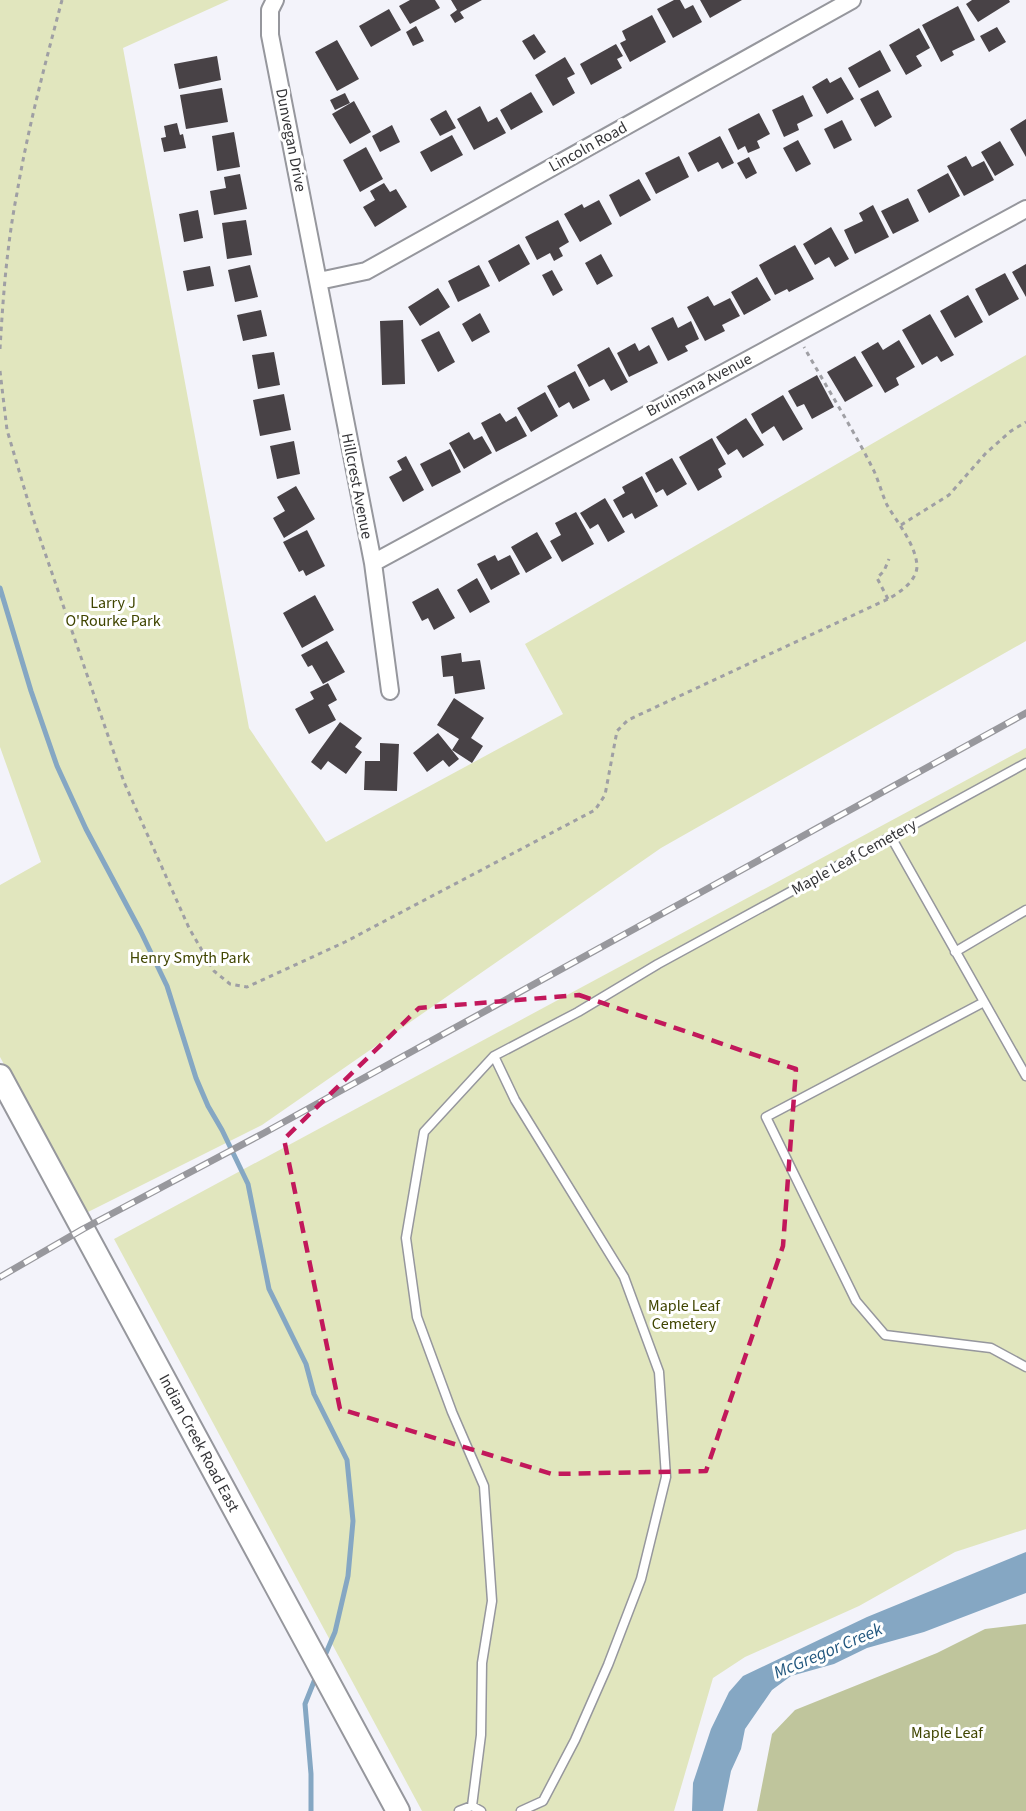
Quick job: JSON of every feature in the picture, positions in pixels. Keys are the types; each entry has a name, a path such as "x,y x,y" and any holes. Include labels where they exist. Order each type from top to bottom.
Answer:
{"main road":[{"name":"Indian Creek Road East","path":"0,1076 398,1811"}],"street":[{"name":"Dunvegan Drive","path":"275,0 270,10 270,35 319,282"},
{"name":"Lincoln Road","path":"319,282 366,271 852,0"},
{"name":"Bruinsma Avenue","path":"373,563 1026,209"},
{"name":"Hillcrest Avenue","path":"319,282 373,563 390,691"}],"lane":[{"name":"Maple Leaf Cemetery","path":"472,1806 481,1735 483,1663 492,1601 484,1486 452,1412 417,1317 406,1238 424,1132 494,1056 578,1012 658,964 1026,764"},
{"path":"891,837 1026,1076"},
{"path":"956,952 1026,910"},
{"path":"984,1002 766,1117 856,1301 885,1335 991,1348 1026,1367"},
{"path":"494,1056 515,1100 624,1277 659,1372 666,1478 641,1579 604,1676 575,1740 543,1801 521,1811"},
{"path":"459,1811 472,1806 481,1811"}],"path":[{"path":"0,349 3,299 16,195 34,108 62,0"},
{"path":"0,370 7,429 33,518 124,782 189,928 214,971 230,984 247,987 345,942 595,810 605,795 617,731 628,720 888,599 912,580 917,568 915,557 901,525 887,504 874,471 796,333"},
{"path":"901,525 950,495 986,453 1011,431 1026,422"},
{"path":"888,599 878,578 889,559"}],"highlighted area":[{"path":"579,995 796,1069 783,1246 706,1471 552,1474 340,1409 284,1139 419,1008"}],"green space":[{"name":"Henry Smyth Park","path":"0,0 229,0 123,48 249,728 326,842 563,714 525,644 1026,355 1026,641 661,848 262,1125 86,1213 0,1057 0,885 41,862 0,747"},
{"name":"Maple Leaf Cemetery","path":"1026,748 1026,1529 955,1552 859,1606 745,1657 713,1678 674,1811 422,1811 114,1239"},
{"name":"Maple Leaf","path":"1026,1624 1026,1811 757,1811 772,1734 795,1710 937,1653 985,1629"}],"water":[{"name":"McGregor Creek","path":"1026,1552 1026,1593 924,1632 867,1648 834,1664 791,1676 772,1690 745,1729 741,1749 731,1771 723,1811 692,1811 693,1783 711,1729 729,1692 743,1676 867,1617"}],"building":[{"path":"410,0 435,0 440,8 410,24 399,6"},
{"path":"451,0 482,0 460,12 464,18 455,23 450,15 457,10"},
{"path":"674,0 680,0 685,9 693,5 702,22 673,38 657,9"},
{"path":"700,0 742,0 710,18"},
{"path":"972,0 1009,0 1010,2 978,22 966,4"},
{"path":"958,6 975,40 952,51 954,55 941,62 922,25"},
{"path":"389,9 401,30 371,47 359,26"},
{"path":"652,15 666,42 630,62 620,43 626,40 622,31"},
{"path":"416,26 424,41 413,46 406,32"},
{"path":"997,27 1006,42 989,52 980,36"},
{"path":"919,28 930,48 916,56 922,66 906,75 889,45"},
{"path":"534,34 546,52 534,60 522,41"},
{"path":"337,40 359,79 337,91 315,52"},
{"path":"616,44 623,56 617,59 622,68 591,85 580,64"},
{"path":"880,50 891,71 859,88 848,68"},
{"path":"217,56 221,80 179,89 174,64"},
{"path":"565,57 575,74 567,78 575,93 553,106 535,75"},
{"path":"841,77 854,99 827,114 812,87 827,78 830,83"},
{"path":"222,88 228,122 186,129 180,95"},
{"path":"878,90 892,117 875,127 860,99"},
{"path":"531,92 543,112 511,130 500,110"},
{"path":"345,93 350,103 335,110 330,100"},
{"path":"803,95 813,116 797,124 799,130 784,137 772,110"},
{"path":"354,101 371,132 350,144 332,114"},
{"path":"480,106 488,122 497,117 506,133 474,150 457,119"},
{"path":"446,110 456,128 440,136 430,119"},
{"path":"759,113 770,134 757,141 760,148 748,153 745,146 738,150 728,129"},
{"path":"1026,119 1026,157 1010,129"},
{"path":"842,120 852,140 834,149 824,129"},
{"path":"177,123 180,135 183,134 186,148 164,152 161,138 166,137 164,126"},
{"path":"392,125 400,142 380,152 372,136"},
{"path":"234,132 240,167 217,171 212,136"},
{"path":"452,135 463,155 431,172 420,152"},
{"path":"720,136 734,163 722,169 718,162 698,172 688,153"},
{"path":"798,140 811,164 796,172 783,148"},
{"path":"1000,141 1014,165 995,176 981,152"},
{"path":"366,147 383,179 360,192 343,160"},
{"path":"679,156 689,177 656,194 645,173"},
{"path":"966,156 972,167 984,161 994,180 964,196 947,166"},
{"path":"749,157 757,173 746,179 737,163"},
{"path":"948,173 960,196 929,213 917,190"},
{"path":"240,174 247,209 214,215 210,191 226,188 224,177"},
{"path":"639,179 651,200 620,217 609,195"},
{"path":"384,183 390,192 396,189 407,207 375,227 363,207 375,200 370,191"},
{"path":"908,198 919,221 893,234 881,211"},
{"path":"599,200 612,224 580,242 564,214 582,204 584,208"},
{"path":"873,205 889,237 855,254 844,230 863,221 859,213"},
{"path":"198,210 203,238 184,242 179,214"},
{"path":"246,220 252,255 227,259 222,223"},
{"path":"558,220 569,242 559,248 563,256 554,261 550,253 537,260 525,237"},
{"path":"831,227 849,259 835,267 829,257 815,265 803,244"},
{"path":"519,244 530,264 499,282 488,261"},
{"path":"795,245 814,279 789,292 787,289 775,295 759,265"},
{"path":"601,254 613,276 597,285 585,263"},
{"path":"1026,264 1026,297 1012,272"},
{"path":"250,265 258,297 235,302 228,270"},
{"path":"479,265 490,286 458,302 448,281"},
{"path":"210,266 214,286 187,291 183,271"},
{"path":"552,270 563,290 553,296 542,275"},
{"path":"1005,273 1019,299 989,316 975,289"},
{"path":"757,277 771,300 744,315 731,292"},
{"path":"438,288 450,307 420,326 408,307"},
{"path":"968,295 983,322 955,338 940,311"},
{"path":"708,296 714,306 730,298 740,316 722,325 725,331 705,341 687,307"},
{"path":"261,310 267,336 243,341 237,315"},
{"path":"480,313 490,332 472,342 462,324"},
{"path":"930,314 954,355 941,362 937,356 922,365 902,330"},
{"path":"673,317 678,328 691,321 699,339 685,346 688,351 668,361 651,328"},
{"path":"403,320 405,384 382,385 380,321"},
{"path":"439,331 455,362 438,372 421,340"},
{"path":"899,340 915,367 896,378 899,385 885,393 861,352 878,342 883,350"},
{"path":"635,343 639,351 649,345 658,363 629,377 617,353"},
{"path":"609,347 628,382 611,391 604,379 589,387 577,365"},
{"path":"274,352 280,385 258,389 252,355"},
{"path":"855,356 873,386 845,402 827,372"},
{"path":"575,371 590,400 573,409 569,402 559,408 547,386"},
{"path":"817,375 834,407 812,419 804,404 797,407 788,391"},
{"path":"545,392 558,416 531,432 517,408"},
{"path":"284,394 291,430 260,436 253,400"},
{"path":"783,395 803,429 783,441 774,426 762,434 751,414"},
{"path":"500,413 506,422 516,416 527,436 496,452 481,423"},
{"path":"746,418 764,445 743,458 737,449 728,455 716,437"},
{"path":"469,432 474,440 482,436 492,453 464,469 449,443"},
{"path":"712,438 726,464 718,469 722,477 698,491 679,457"},
{"path":"294,441 300,474 277,479 270,446"},
{"path":"450,449 461,472 432,487 420,464"},
{"path":"406,456 424,490 403,502 389,477 402,470 397,461"},
{"path":"672,458 687,484 667,496 663,489 656,493 645,473"},
{"path":"642,476 658,506 635,519 632,513 623,518 613,500 625,493 622,487"},
{"path":"296,486 315,519 284,538 273,518 285,511 277,497"},
{"path":"605,498 625,532 608,542 598,524 590,529 580,513"},
{"path":"576,512 594,544 562,562 550,541 561,535 555,523"},
{"path":"307,530 325,566 306,576 303,570 299,572 283,542"},
{"path":"537,532 552,558 526,573 511,547"},
{"path":"495,555 498,561 510,555 520,574 491,590 477,564"},
{"path":"477,578 490,602 470,613 457,590"},
{"path":"438,588 455,618 434,630 428,618 422,621 412,602"},
{"path":"315,595 334,630 302,648 283,613"},
{"path":"327,641 345,672 323,684 312,665 308,667 301,655"},
{"path":"461,653 462,662 480,660 485,689 455,694 453,676 443,677 441,656"},
{"path":"328,683 337,700 328,705 336,720 309,734 295,709 314,699 310,692"},
{"path":"454,698 484,718 471,738 483,746 472,763 452,750 459,739 437,725"},
{"path":"340,722 362,738 355,747 362,752 346,774 328,761 321,770 311,762"},
{"path":"438,733 459,759 449,767 443,760 427,772 413,753"},
{"path":"380,743 399,744 397,791 364,790 365,761 380,761"}],"waterway":[{"path":"0,588 31,691 57,766 86,829 167,986 196,1078 248,1184 269,1289 306,1364 314,1394 347,1460 353,1521 348,1576 335,1632 323,1660"},
{"path":"311,1811 311,1774 305,1704 317,1674"}],"railway":[{"path":"0,1277 83,1229 264,1133 1026,713"}],"park label":[{"name":"Larry J O'Rourke Park","path":"113,612"}]}
